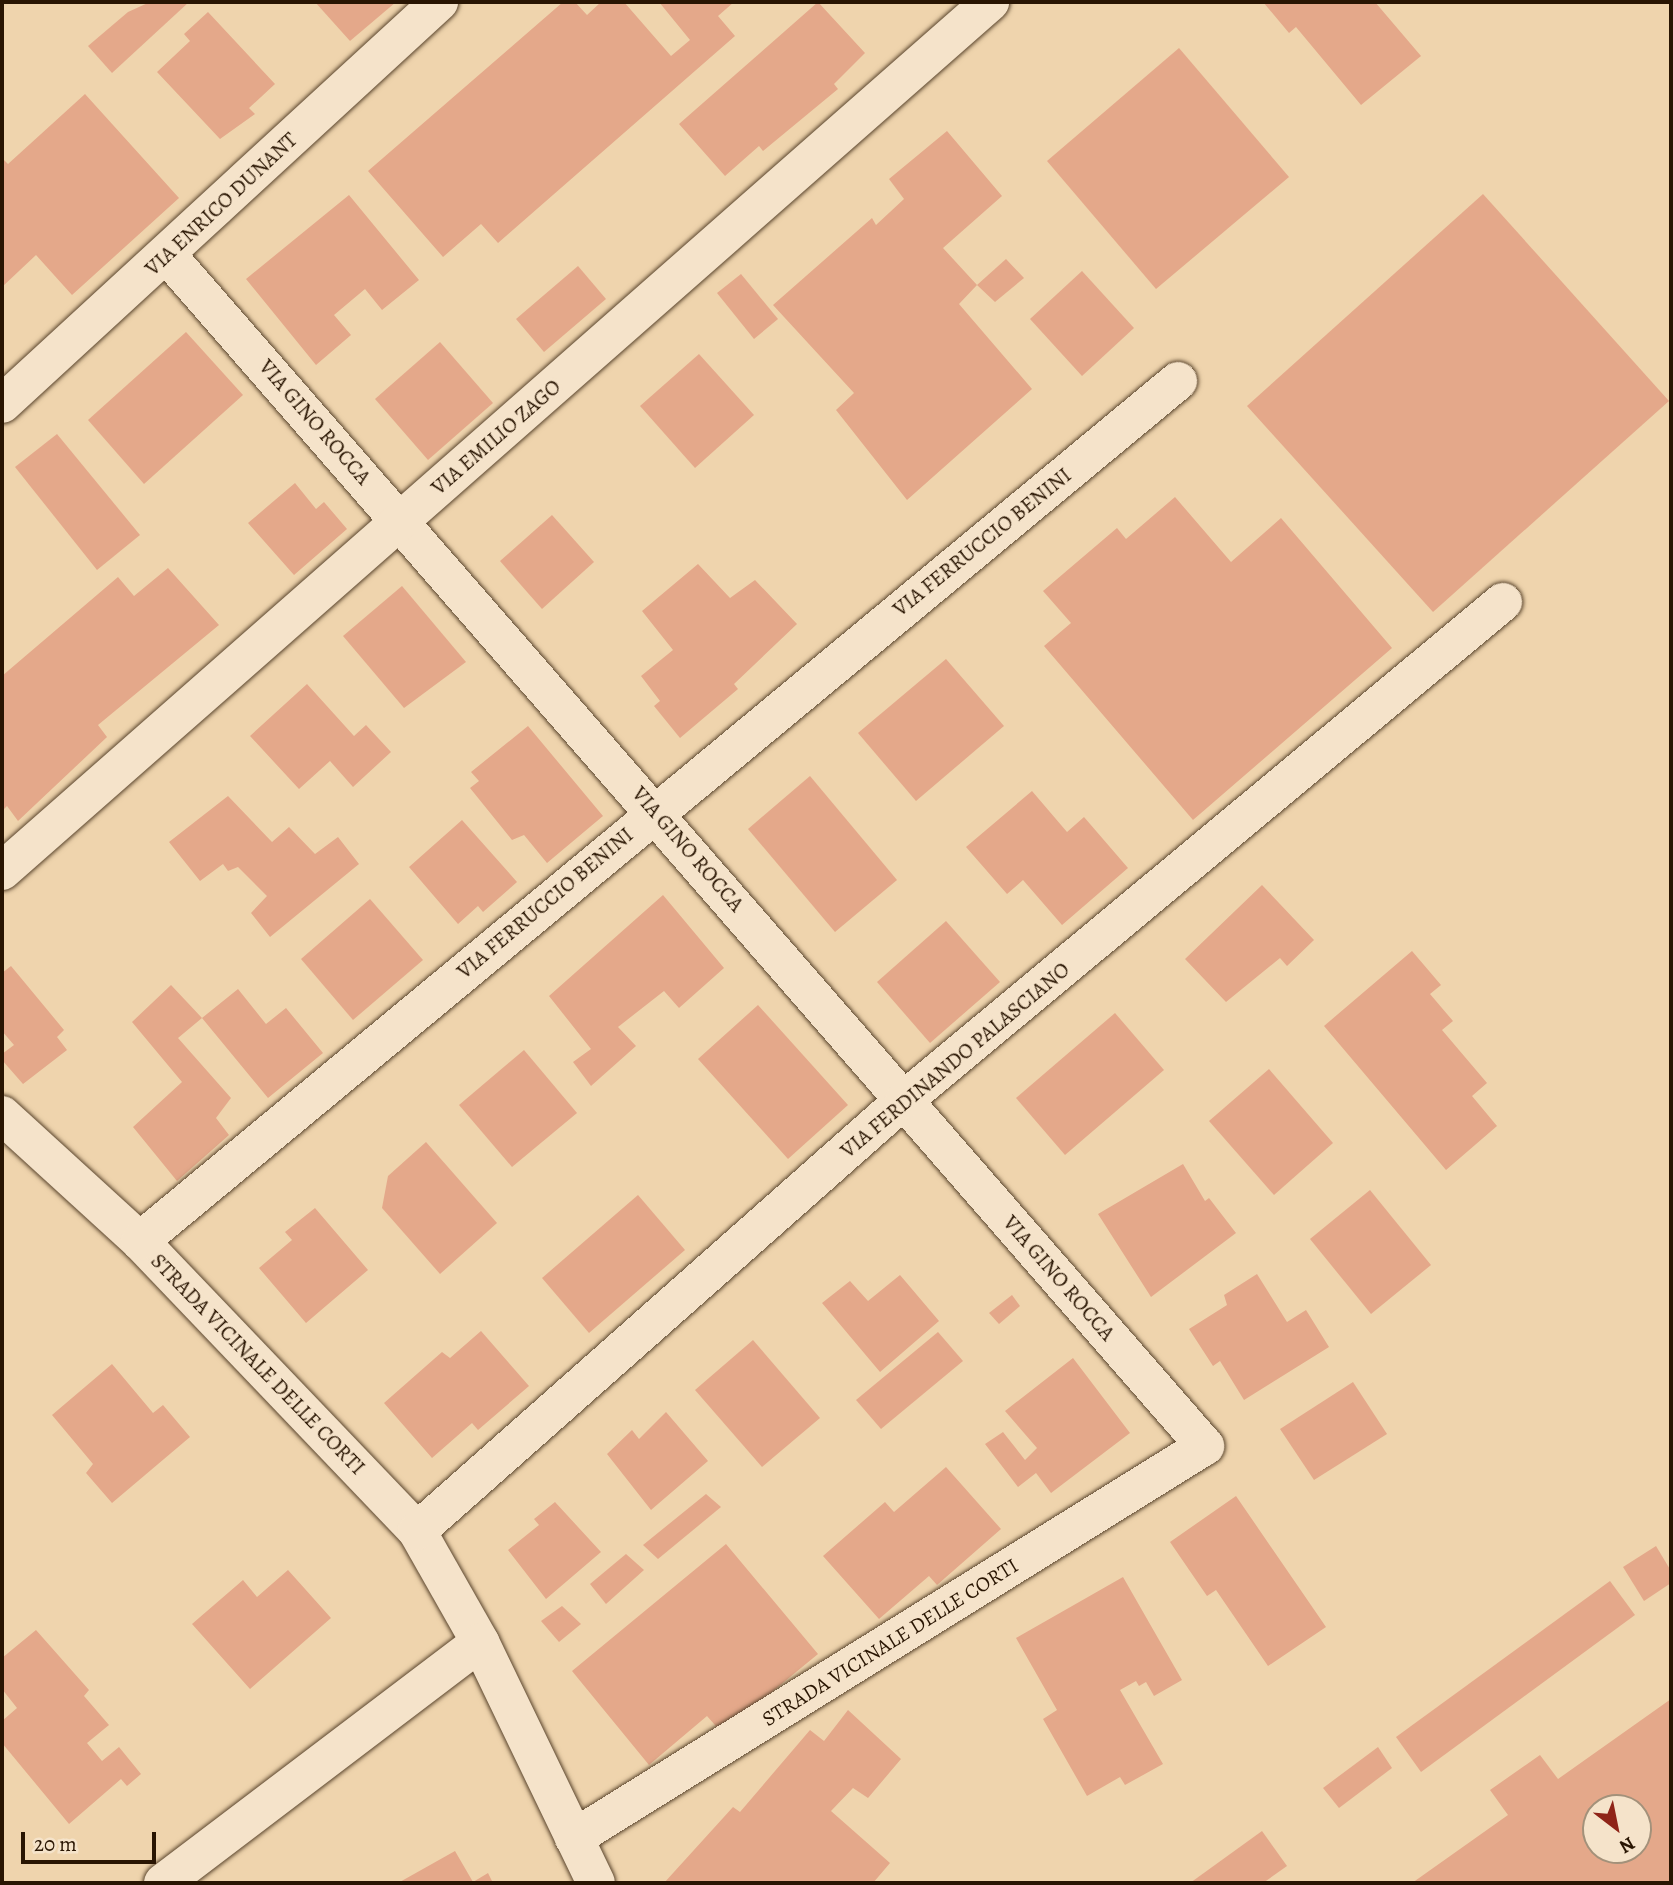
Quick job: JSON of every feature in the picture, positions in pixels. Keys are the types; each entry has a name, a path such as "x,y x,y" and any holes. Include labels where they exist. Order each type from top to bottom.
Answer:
{"street":[{"name":"VIA ENRICO DUNANT","path":"2,404 439,2"},
{"name":"VIA EMILIO ZAGO","path":"2,871 990,2"},
{"name":"VIA GINO ROCCA","path":"167,254 656,811 1205,1446"},
{"name":"VIA FERRUCCIO BENINI","path":"140,1241 1178,381"},
{"name":"VIA FERDINANDO PALASCIANO","path":"417,1531 904,1100 1503,602"},
{"name":"STRADA VICINALE DELLE CORTI","path":"2,1115 140,1241 417,1531 481,1642 596,1883"},
{"name":"STRADA VICINALE DELLE CORTI","path":"574,1838 1205,1446"},
{"path":"163,1883 481,1642"}],"building":[{"path":"150,2 189,2 112,73 88,46 128,12"},
{"path":"315,2 396,2 350,41"},
{"path":"563,2 575,2 587,15 601,2 624,2 671,56 690,40 659,2 734,2 718,16 735,36 498,243 481,224 443,257 368,171"},
{"path":"818,2 865,53 834,84 838,89 763,151 759,146 725,176 679,124"},
{"path":"1263,2 1375,2 1421,56 1361,105 1296,27 1289,33"},
{"path":"208,12 275,84 249,108 255,114 220,139 157,72 190,41 184,34"},
{"path":"1179,48 1289,177 1156,289 1047,161"},
{"path":"85,94 179,198 72,295 36,255 2,287 2,158 8,164"},
{"path":"947,131 1002,196 943,248 977,285 959,304 1032,389 907,500 836,410 854,393 773,305 872,218 876,225 904,199 889,179"},
{"path":"1483,194 1669,401 1433,612 1247,406"},
{"path":"349,195 419,280 382,310 365,289 334,315 351,335 316,365 246,279"},
{"path":"1006,259 1024,278 995,302 977,285"},
{"path":"578,266 606,299 544,352 516,319"},
{"path":"1082,271 1134,328 1082,376 1030,319"},
{"path":"741,274 778,319 754,339 717,293"},
{"path":"186,332 243,395 144,484 88,420"},
{"path":"440,342 493,403 428,460 375,399"},
{"path":"699,354 754,415 695,468 640,406"},
{"path":"57,434 140,535 97,570 15,467"},
{"path":"295,483 316,509 324,502 347,529 294,575 248,523"},
{"path":"1175,497 1231,562 1281,518 1392,648 1193,820 1044,646 1071,623 1043,591 1117,528 1126,539"},
{"path":"552,515 594,562 542,609 500,561"},
{"path":"698,564 730,598 755,580 797,624 734,684 738,689 680,738 654,706 660,701 641,676 673,650 642,611"},
{"path":"168,568 219,625 98,725 107,737 18,821 7,806 2,811 2,676 118,577 134,596"},
{"path":"402,586 466,662 404,708 343,636"},
{"path":"946,659 1004,726 916,801 858,733"},
{"path":"307,684 354,736 366,725 391,752 353,787 330,761 299,789 250,736"},
{"path":"528,726 603,816 547,863 524,835 512,840 470,788 479,781 471,772"},
{"path":"810,776 897,880 835,932 748,829"},
{"path":"1032,791 1067,832 1084,817 1128,868 1062,925 1023,880 1007,894 966,847"},
{"path":"228,796 272,842 289,827 315,854 338,837 359,864 270,937 251,913 267,896 238,867 228,871 223,864 200,881 169,842"},
{"path":"462,820 517,882 483,912 478,906 458,924 409,867"},
{"path":"1262,885 1314,940 1287,966 1280,958 1226,1002 1185,959"},
{"path":"663,895 724,968 679,1008 664,991 618,1027 636,1046 591,1086 573,1062 591,1049 549,996"},
{"path":"370,899 423,960 353,1020 301,959"},
{"path":"946,921 1000,982 930,1043 877,982"},
{"path":"1412,951 1441,985 1430,994 1453,1021 1442,1030 1487,1083 1472,1096 1497,1126 1446,1170 1324,1026"},
{"path":"11,966 64,1030 57,1037 67,1050 23,1084 2,1060 2,1054 14,1045 2,1031 2,973"},
{"path":"171,985 202,1018 178,1038 231,1098 216,1118 229,1135 177,1181 133,1127 182,1082 132,1022"},
{"path":"238,989 266,1024 286,1008 323,1053 268,1098 202,1018"},
{"path":"758,1005 848,1105 788,1159 698,1059"},
{"path":"1115,1013 1164,1070 1065,1155 1016,1098"},
{"path":"524,1050 577,1113 512,1167 459,1105"},
{"path":"1269,1069 1333,1143 1274,1195 1209,1121"},
{"path":"426,1142 497,1223 440,1274 382,1208 388,1176"},
{"path":"1183,1164 1205,1201 1209,1198 1236,1233 1151,1297 1098,1214"},
{"path":"1370,1190 1431,1265 1371,1314 1310,1239"},
{"path":"638,1195 685,1250 589,1333 542,1278"},
{"path":"315,1208 368,1270 306,1323 259,1268 292,1240 285,1232"},
{"path":"1257,1274 1287,1322 1306,1310 1329,1347 1244,1400 1220,1361 1213,1366 1189,1329 1227,1305 1224,1295"},
{"path":"900,1275 939,1321 880,1372 822,1303 850,1281 868,1301"},
{"path":"1012,1295 1020,1306 999,1324 989,1313"},
{"path":"481,1331 529,1386 478,1430 472,1423 432,1458 384,1403 442,1352 450,1358"},
{"path":"938,1332 963,1361 881,1429 856,1400"},
{"path":"753,1340 820,1418 762,1467 695,1390"},
{"path":"1073,1358 1130,1433 1051,1493 1036,1473 1018,1487 985,1444 1003,1432 1025,1460 1037,1448 1005,1411"},
{"path":"112,1364 153,1413 163,1405 190,1437 112,1503 86,1473 93,1464 52,1415"},
{"path":"1353,1382 1387,1434 1314,1480 1280,1429"},
{"path":"666,1412 708,1461 651,1510 607,1454 632,1430 639,1439"},
{"path":"946,1467 1001,1529 937,1585 929,1576 879,1619 823,1556 885,1502 894,1512"},
{"path":"706,1494 721,1507 658,1559 643,1545"},
{"path":"1236,1496 1326,1627 1268,1666 1216,1590 1207,1596 1170,1542"},
{"path":"555,1502 601,1552 546,1599 508,1550 539,1525 534,1519"},
{"path":"726,1544 818,1654 722,1733 707,1716 649,1765 572,1671"},
{"path":"1656,1546 1671,1571 1671,1583 1644,1601 1623,1567"},
{"path":"626,1554 644,1570 606,1604 590,1584"},
{"path":"288,1570 331,1618 250,1689 192,1624 243,1580 257,1597"},
{"path":"1123,1577 1182,1680 1154,1696 1146,1682 1139,1686 1136,1681 1120,1690 1163,1764 1125,1785 1120,1777 1087,1796 1043,1719 1057,1710 1016,1638"},
{"path":"1610,1581 1635,1615 1421,1772 1396,1737"},
{"path":"562,1606 581,1624 559,1642 541,1621"},
{"path":"36,1630 89,1690 84,1696 109,1725 87,1743 102,1761 119,1747 141,1774 127,1786 121,1779 69,1824 2,1743 2,1721 17,1708 2,1689 2,1658"},
{"path":"1671,1699 1671,1883 1412,1883 1508,1815 1490,1790 1540,1755 1558,1779"},
{"path":"848,1710 901,1759 868,1798 853,1788 831,1811 890,1863 873,1883 664,1883 733,1807 740,1812 810,1730 824,1741"},
{"path":"1378,1747 1392,1768 1339,1808 1323,1788"},
{"path":"1262,1831 1287,1866 1263,1883 1190,1883"},
{"path":"455,1851 473,1882 488,1873 493,1883 398,1883"}]}
